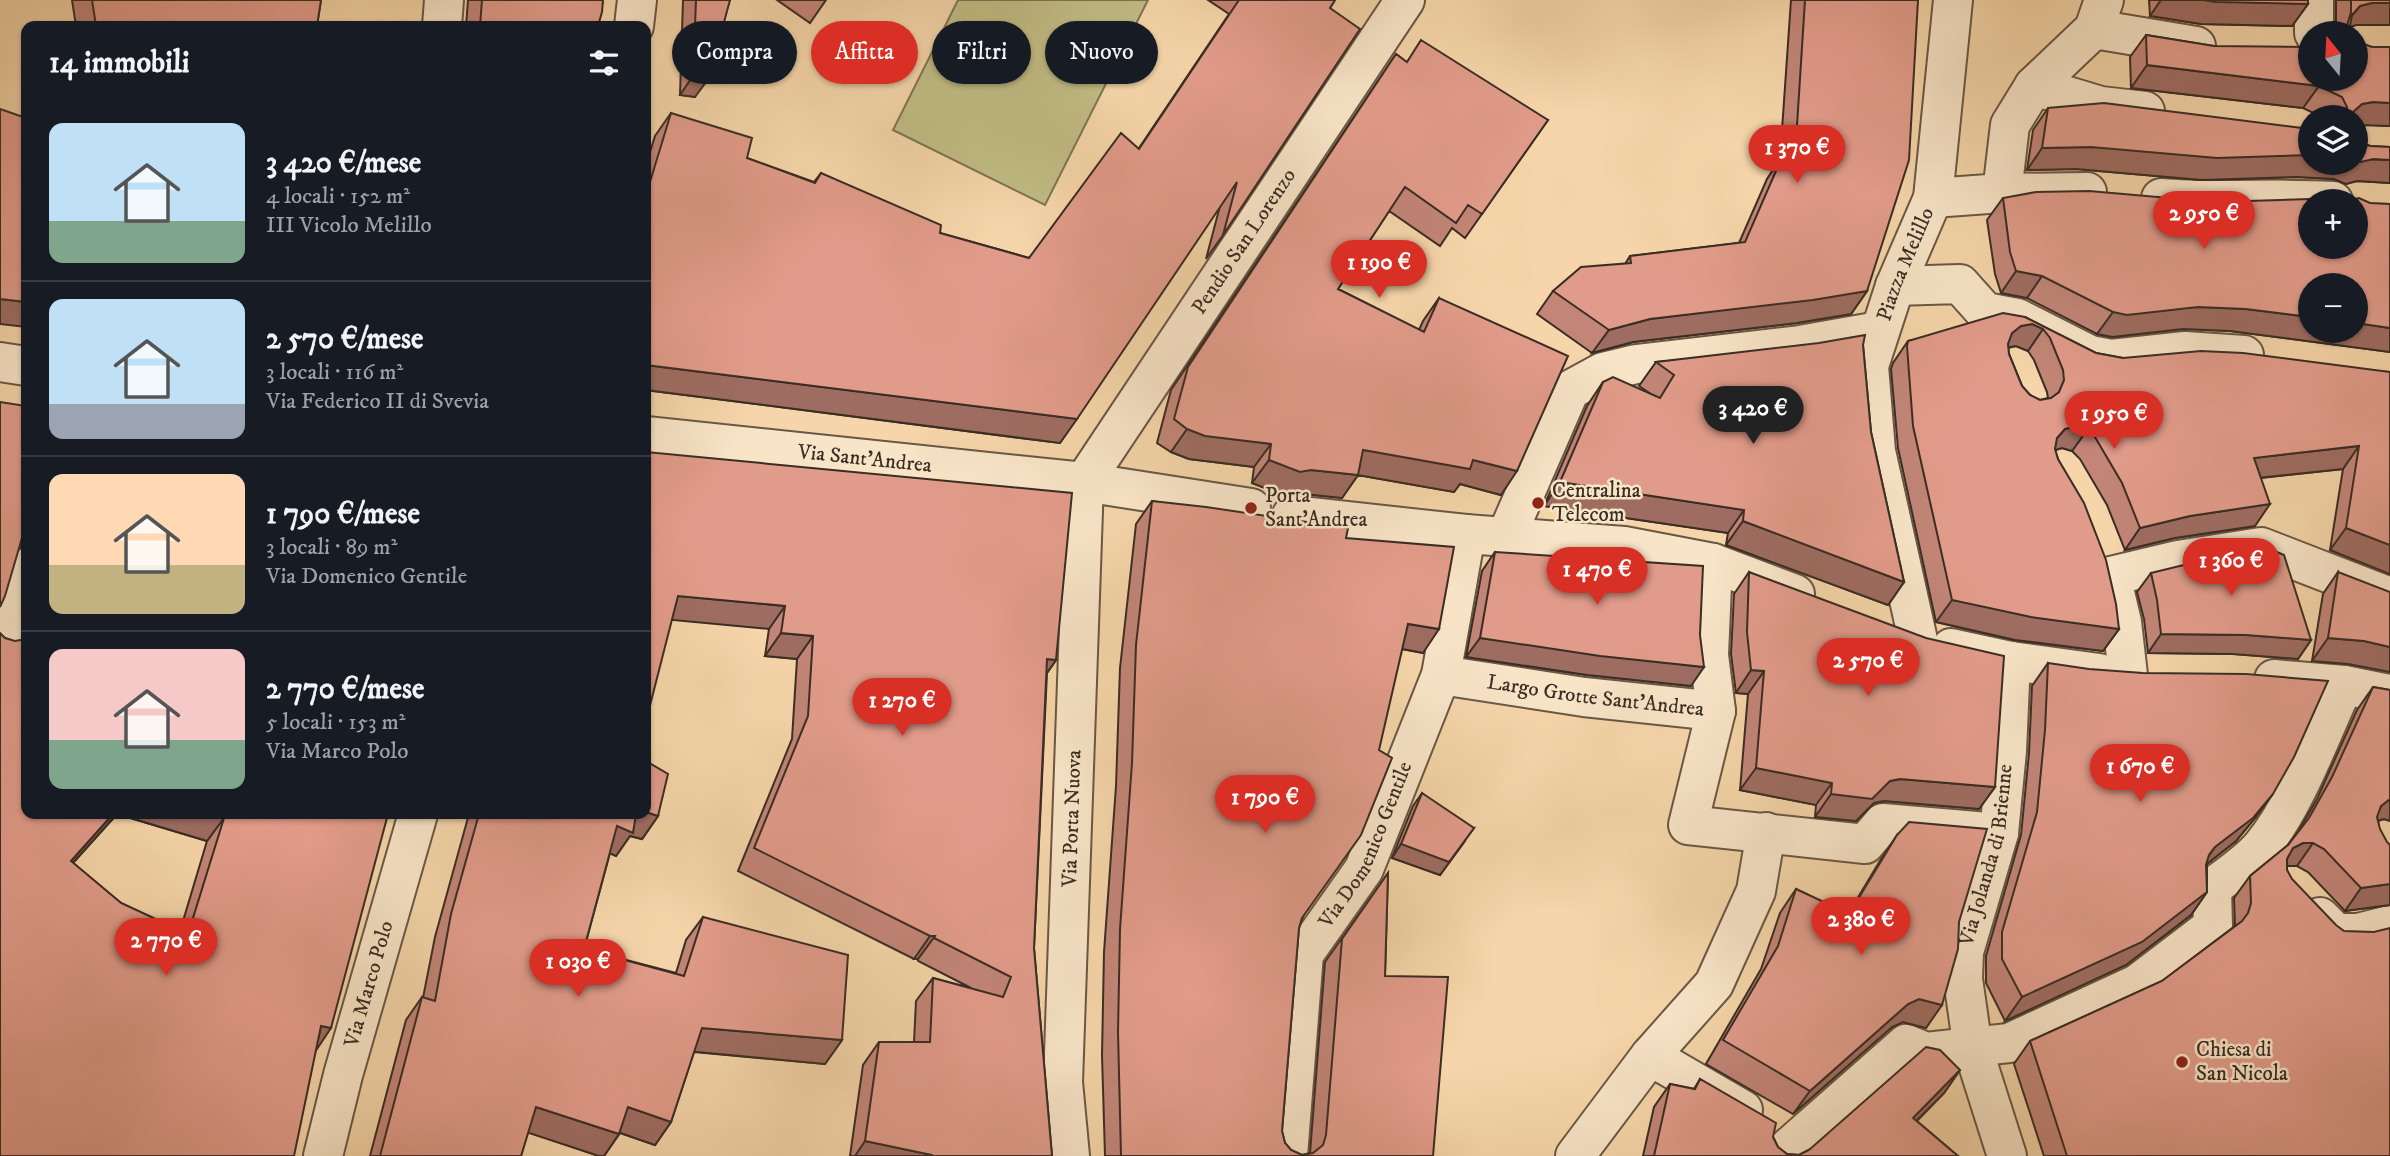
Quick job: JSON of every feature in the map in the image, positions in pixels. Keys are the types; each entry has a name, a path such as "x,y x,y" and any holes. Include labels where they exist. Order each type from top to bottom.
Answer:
{"street":[{"path":"442,21 444,0"},
{"path":"635,21 637,0"},
{"name":"Pendio San Lorenzo","path":"1084,482 1405,0"},
{"name":"Piazza Melillo","path":"1918,640 1876,451 1869,366 1895,286 1933,198 1953,0"},
{"path":"2308,21 2314,0"},
{"path":"2002,193 2010,125 2034,86 2099,14 2199,46 2227,47"},
{"path":"2034,86 2101,106 2179,115"},
{"path":"1933,198 2074,191 2201,202 2298,199"},
{"path":"1895,286 1960,284 1990,322 2017,318 2090,355 2111,359 2185,351 2283,360"},
{"path":"1506,537 1570,390 1603,372 1636,364 1800,345 1879,331"},
{"path":"0,362 21,365"},
{"name":"Via Sant'Andrea","path":"651,437 1084,482 1251,508"},
{"name":"Via Porta Nuova","path":"1070,1156 1063,1082 1084,482"},
{"path":"1292,515 1466,534 1624,546 1713,563 1829,607"},
{"name":"Via Domenico Gentile","path":"1288,1156 1304,954 1364,869 1441,674 1466,534"},
{"path":"2097,540 2111,576 2122,622 2128,675"},
{"path":"2111,576 2178,560 2261,547 2390,597"},
{"path":"1713,563 1709,656 1716,710"},
{"path":"0,643 9,628 21,586"},
{"path":"1880,626 1918,640 2011,661 2074,671 2166,675"},
{"name":"Via Jolanda di Brienne","path":"2007,1156 1973,1049 1963,979 1964,952 1999,834 2007,751 2011,661"},
{"name":"Largo Grotte Sant'Andrea","path":"1441,674 1584,697 1716,710 1688,825 1766,832"},
{"path":"2243,677 2344,685 2390,694"},
{"path":"1650,1056 1787,1148 1906,1044 1926,1052 2009,1043 2137,984 2213,926 2212,888 2264,852 2288,807 2344,685"},
{"name":"Via Marco Polo","path":"323,1156 343,1075 417,819"},
{"path":"1575,1156 1650,1056 1714,984 1756,891 1766,832 1865,844 1883,823 1999,834"},
{"path":"2300,897 2336,933 2358,933 2390,925"}],"shaded area":[{"path":"958,0 1148,0 1137,21 1045,21 1045,84 1106,84 1045,205 893,130 932,52 932,84 1031,84 1031,21 948,21"}],"building":[{"path":"92,0 321,0 318,21 95,21"},
{"path":"482,0 603,0 599,21 480,21"},
{"path":"696,0 730,0 724,21 695,21"},
{"path":"1239,0 1335,0 1330,8 1360,29 1223,235 1237,182 1077,419 651,366 651,179 671,113 752,138 747,158 815,183 821,173 941,225 940,233 1029,258 1121,133 1139,149"},
{"path":"1805,0 1918,0 1909,160 1867,291 1650,319 1609,330 1553,291 1581,267 1631,263 1630,256 1745,242 1783,155 1795,157"},
{"path":"2204,0 2308,0 2308,4 2216,2"},
{"path":"2351,0 2390,0 2390,3 2360,6 2348,21"},
{"path":"2146,35 2214,46 2298,47 2298,83 2147,65"},
{"path":"1421,40 1548,120 1482,214 1468,205 1456,223 1405,187 1338,289 1424,332 1439,298 1568,356 1517,471 1473,460 1470,469 1363,450 1358,475 1311,470 1300,472 1269,460 1271,444 1205,436 1187,429 1174,419 1188,367 1396,54 1407,62"},
{"path":"2368,46 2390,47 2390,103 2346,105 2342,97 2329,91 2368,91"},
{"path":"2104,103 2298,127 2298,155 2217,158 2091,147 2042,148 2048,108"},
{"path":"0,109 21,116 21,301 0,299"},
{"path":"2368,145 2390,147 2390,160 2368,160"},
{"path":"2089,191 2215,202 2298,199 2298,259 2368,259 2368,202 2390,204 2390,328 2368,325 2368,273 2298,273 2298,316 2198,307 2127,315 2113,312 2042,276 2016,271 2010,252 2003,198 2036,192"},
{"path":"2003,313 2025,317 2096,353 2123,358 2201,351 2243,353 2390,372 2390,545 2346,528 2359,446 2254,458 2270,504 2190,516 2140,528 2122,483 2095,437 2088,429 2077,426 2065,429 2057,438 2055,449 2084,503 2106,560 2119,629 2031,617 1952,600 1913,426 1908,341","holes":["2032,324 2043,329 2050,338 2063,370 2064,380 2059,392 2051,398 2040,400 2030,395 2022,386 2009,354 2008,344 2012,333 2021,326"]},
{"path":"1865,335 1863,345 1871,432 1904,582 1743,521 1744,510 1560,482 1603,382 1613,377 1660,398 1674,375 1656,362"},
{"path":"0,402 21,405 21,541 0,607"},
{"path":"651,452 1072,493 1056,660 1047,659 1034,948 1052,1156 932,1156 865,1141 879,1042 930,1042 933,978 1003,997 1011,977 934,938 935,936 930,936 754,848 808,716 813,636 781,633 785,606 678,596 651,701"},
{"path":"1152,501 1348,528 1346,538 1454,547 1439,629 1408,624 1379,750 1392,758 1361,835 1302,918 1299,928 1282,1131 1285,1143 1291,1150 1302,1155 1313,1153 1323,1145 1342,939 1388,873 1385,976 1448,977 1433,1156 1121,1156 1118,1032 1120,929 1132,763 1136,645"},
{"path":"2272,550 2284,555 2311,640 2246,635 2161,634 2151,573 2196,562"},
{"path":"1495,552 1703,566 1700,635 1704,667 1600,656 1480,638"},
{"path":"1749,572 1926,638 2004,656 1995,787 1900,779 1890,781 1872,799 1831,794 1832,783 1756,768 1764,671 1751,670 1747,632"},
{"path":"2338,572 2390,592 2390,647 2364,641 2328,638"},
{"path":"0,633 5,638 21,640 21,819 109,819 71,861 121,903 188,934 224,819 387,819 331,1028 321,1026 294,1156 0,1156"},
{"path":"2048,663 2143,673 2246,674 2328,681 2294,757 2273,794 2253,818 2215,847 2209,855 2206,865 2207,892 2142,942 2022,997 2002,959 2002,932 2037,812"},
{"path":"2373,687 2390,690 2390,799 2381,806 2377,817 2380,829 2390,845 2390,884 2361,888 2324,849 2313,843 2303,843 2293,848 2287,859 2287,870 2292,879 2344,931 2374,932 2390,928 2390,1156 2067,1156 2030,1041 2162,981 2242,921 2251,903 2250,876 2288,845 2309,818 2332,777"},
{"path":"651,764 668,774 658,816 651,814"},
{"path":"1422,793 1474,828 1449,862 1401,844"},
{"path":"478,819 635,819 633,833 617,826 584,949 684,976 703,917 848,955 842,1040 702,1028 671,1122 628,1107 619,1134 536,1107 521,1156 380,1156 422,997 435,1001 451,914"},
{"path":"1909,822 1987,829 1959,922 1958,949 1942,1005 1919,999 1908,1004 1810,1091 1723,1040 1778,946 1796,889 1849,914 1897,835"},
{"path":"1926,1047 1940,1050 1960,1070 1913,1118 1958,1156 1654,1156 1670,1084 1695,1089 1700,1079 1776,1123 1773,1137 1778,1147 1787,1154 1799,1155 1809,1150"}],"place":[{"name":"Centralina Telecom","path":"1538,503"},
{"name":"Porta Sant'Andrea","path":"1251,508"},
{"name":"Chiesa di San Nicola","path":"2182,1062"}]}
